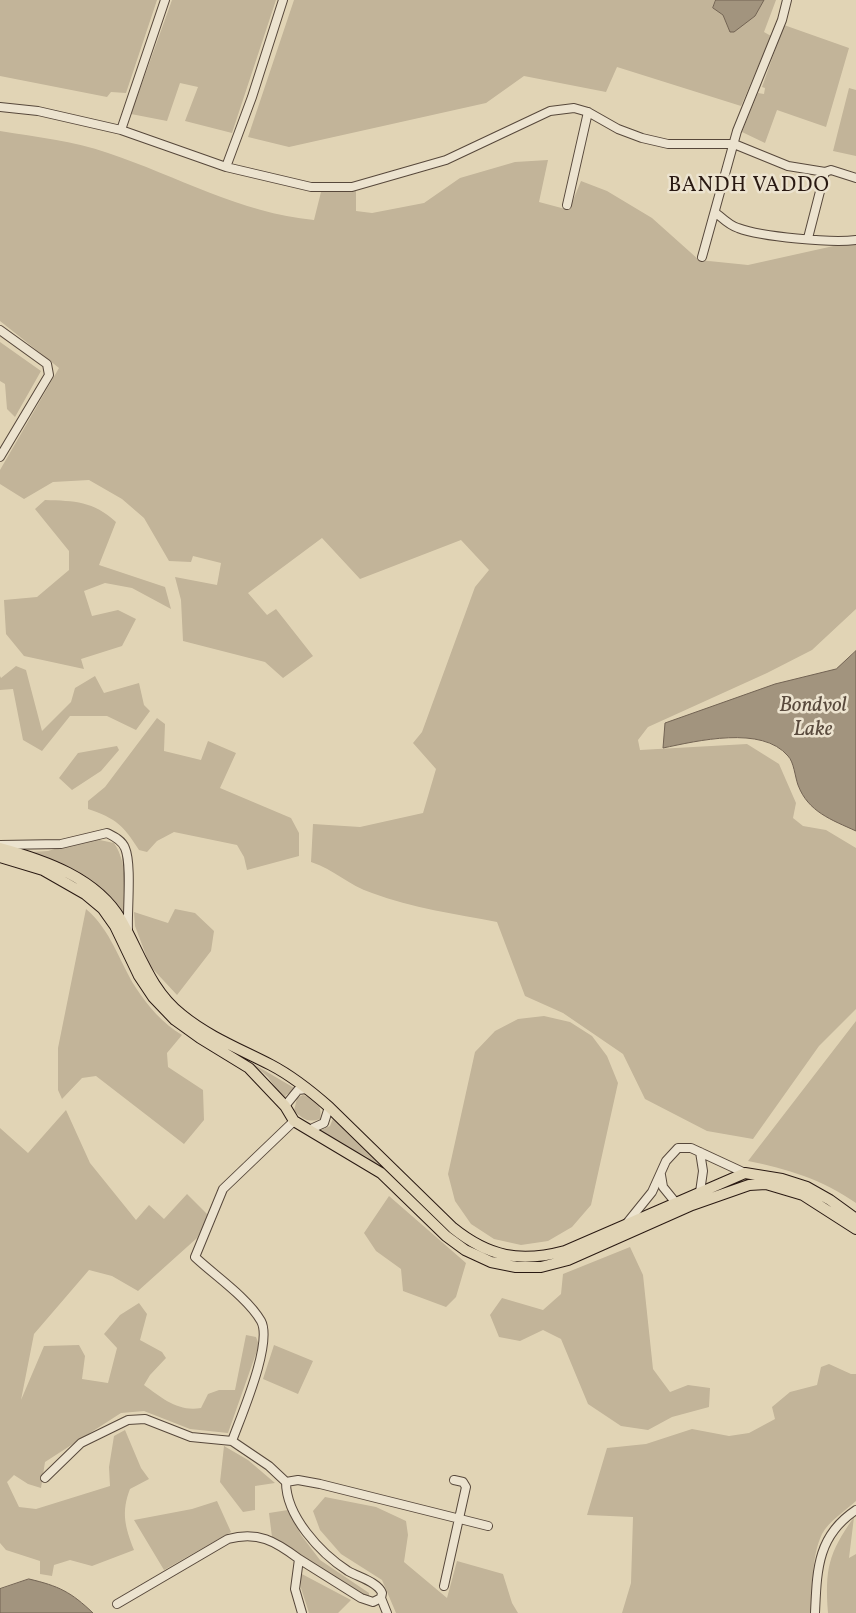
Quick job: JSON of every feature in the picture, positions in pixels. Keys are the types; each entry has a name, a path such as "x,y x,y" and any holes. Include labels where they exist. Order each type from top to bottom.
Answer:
{"main road":[{"path":"0,846 46,862 88,885 108,902 128,934 150,979 180,1014 204,1032 272,1065 307,1089 329,1107 452,1228 470,1242 494,1252 517,1258 540,1258 565,1251 728,1191 749,1185 766,1184 804,1194 855,1224"},
{"path":"0,857 43,870 85,894 103,910 115,926 139,976 162,1008 200,1038 249,1068 285,1106 298,1123 381,1172 446,1236 465,1250 490,1262 516,1267 541,1267 568,1260 676,1203 745,1173 782,1179 807,1187 830,1200 855,1224"},
{"path":"298,1123 313,1128"}],"street":[{"path":"121,130 165,0"},
{"path":"226,167 252,97 283,0"},
{"path":"702,257 716,213 737,131 782,20 787,0"},
{"path":"0,107 38,111 121,130 226,167 311,187 352,186 446,160 550,111 574,108 588,112 618,129 668,144 734,144 788,166 825,172 831,170 856,178"},
{"path":"567,205 588,112"},
{"path":"808,238 825,172"},
{"path":"716,213 736,228 765,235 835,241 856,240"},
{"path":"0,330 47,364 48,375 0,457"},
{"path":"0,846 62,844 107,833 116,838 125,846 128,862 128,934"},
{"path":"285,1106 298,1090 307,1089"},
{"path":"313,1128 324,1123 329,1107"},
{"path":"232,1441 264,1346 262,1322 253,1310 195,1257 223,1189 298,1123"},
{"path":"628,1227 652,1192 666,1161 678,1148 691,1148 745,1173"},
{"path":"700,1152 703,1171 700,1192"},
{"path":"661,1174 663,1187 676,1203"},
{"path":"46,1478 81,1442 128,1420 145,1419 191,1437 232,1441 269,1466 286,1482 286,1495 316,1545 330,1559 381,1590 387,1613"},
{"path":"286,1482 298,1480 320,1484 488,1526"},
{"path":"444,1586 466,1487 463,1482 454,1480"},
{"path":"815,1613 816,1579 823,1548 832,1530 856,1510"},
{"path":"118,1604 228,1539 241,1535 268,1539 361,1598 373,1602 382,1598"},
{"path":"299,1559 295,1589 302,1613"}],"shaded area":[{"path":"0,0 157,0 126,93 111,92 107,97 0,76"},
{"path":"172,0 276,0 232,133 185,121 198,87 180,83 167,121 131,114"},
{"path":"294,0 716,0 714,8 723,15 730,31 755,16 764,0 776,0 764,32 771,36 741,106 617,67 606,92 524,76 486,103 289,147 248,137"},
{"path":"784,25 849,48 826,127 777,110 765,143 742,132 758,93 764,94 765,88 762,87"},
{"path":"849,88 856,90 856,156 833,151"},
{"path":"0,131 82,145 134,162 234,202 260,210 314,220 321,192 356,190 356,211 372,213 424,203 460,178 515,162 548,160 539,202 569,210 581,181 607,191 652,218 699,260 748,265 856,241 856,609 812,650 767,673 648,727 638,740 640,750 747,744 779,764 796,803 793,818 803,826 826,830 856,848 856,1009 819,1046 753,1139 707,1131 645,1099 623,1054 563,1013 525,996 497,922 434,910 387,898 363,890 320,865 311,862 313,824 360,827 423,813 436,769 413,743 422,732 475,587 489,570 461,540 360,579 322,538 248,593 267,615 276,609 313,656 283,678 265,662 183,641 181,600 175,577 217,585 221,563 193,556 191,562 169,561 144,518 122,499 89,480 53,482 24,499 0,484 0,470 59,368 0,321"},
{"path":"0,342 41,371 15,417 7,409 5,384 0,381"},
{"path":"45,500 83,504 108,515 116,522 99,565 165,587 171,609 132,588 105,583 84,591 92,616 118,610 136,619 122,646 81,659 84,669 24,656 6,634 4,600 37,597 69,570 69,551 35,509"},
{"path":"16,666 26,670 42,731 71,702 75,688 95,676 104,693 139,683 144,705 150,711 136,730 107,716 70,716 42,751 23,740 13,689 0,690 0,676 1,678"},
{"path":"157,718 165,724 164,751 201,760 208,741 236,753 220,788 291,818 299,833 299,856 247,870 244,857 237,845 174,832 157,841 147,852 139,850 128,834 113,820 88,809 88,801 105,787"},
{"path":"117,746 119,750 101,771 72,790 59,778 78,753"},
{"path":"90,838 114,843 119,852 125,880 124,921 68,868 31,852 48,851"},
{"path":"86,909 102,926 136,988 156,1014 182,1035 167,1053 168,1067 203,1090 204,1120 184,1144 96,1076 82,1078 62,1099 58,1090 58,1048"},
{"path":"175,909 195,913 214,931 211,951 177,995 150,966 135,926 134,912 168,923"},
{"path":"544,1016 570,1022 592,1036 607,1056 618,1083 591,1205 572,1227 548,1241 521,1245 494,1239 471,1224 455,1201 448,1174 475,1052 495,1031 518,1019"},
{"path":"856,1021 856,1203 817,1181 748,1161"},
{"path":"250,1062 296,1089 286,1095 284,1100 268,1077"},
{"path":"303,1095 318,1104 321,1114 320,1119 306,1120 294,1111 297,1098"},
{"path":"66,1110 90,1163 136,1220 149,1205 164,1219 187,1194 209,1216 197,1238 138,1291 112,1276 89,1270 34,1334 21,1400 44,1346 79,1345 85,1356 82,1379 108,1383 117,1348 104,1334 120,1315 139,1303 147,1314 140,1340 162,1352 166,1358 150,1375 144,1385 178,1406 193,1409 201,1408 208,1394 219,1390 235,1390 246,1335 256,1337 259,1345 228,1433 190,1429 144,1411 121,1413 45,1462 41,1488 28,1484 14,1475 7,1482 19,1507 36,1509 110,1486 109,1467 114,1436 125,1430 141,1468 149,1479 130,1489 127,1497 125,1520 134,1550 92,1566 70,1560 54,1565 52,1576 40,1574 40,1561 6,1550 0,1543 0,1128 28,1153"},
{"path":"334,1116 394,1180 367,1157 317,1132 330,1126"},
{"path":"389,1196 466,1263 456,1297 446,1307 403,1291 401,1269 376,1251 364,1233"},
{"path":"630,1247 643,1275 653,1369 670,1392 688,1385 710,1388 709,1407 672,1417 648,1430 621,1426 588,1404 561,1339 543,1330 520,1341 499,1337 490,1315 502,1298 543,1310 561,1294 563,1274"},
{"path":"274,1345 313,1361 298,1394 263,1379"},
{"path":"829,1364 851,1374 856,1374 856,1501 833,1520 825,1529 818,1543 812,1583 811,1613 622,1613 631,1583 633,1517 587,1515 607,1448 646,1444 692,1429 729,1436 749,1433 775,1419 772,1407 790,1392 817,1385 821,1367"},
{"path":"224,1446 248,1460 275,1483 255,1486 255,1510 243,1512 220,1482"},
{"path":"325,1497 376,1507 406,1521 408,1535 404,1562 447,1598 457,1561 503,1574 512,1603 518,1613 396,1613 382,1580 341,1554 320,1530 313,1511"},
{"path":"217,1501 231,1532 164,1570 134,1520 192,1509"},
{"path":"288,1510 301,1535 320,1560 369,1593 369,1596 362,1596 310,1565 272,1537 269,1513"},
{"path":"854,1517 849,1558 856,1554 856,1613 828,1613 827,1585 830,1562 839,1541"},
{"path":"300,1573 351,1600 338,1613 309,1613 301,1588"}],"water":[{"path":"716,0 764,0 755,16 734,32 730,32 723,15 713,8"},
{"name":"Bondvol Lake","path":"856,651 856,831 814,809 802,794 790,759 777,746 746,738 728,738 711,739 663,748 665,723 775,684 836,669"},
{"path":"29,1579 49,1584 64,1591 93,1613 0,1613 0,1589"}],"district":[{"name":"BANDH VADDO","path":"749,187"}]}
